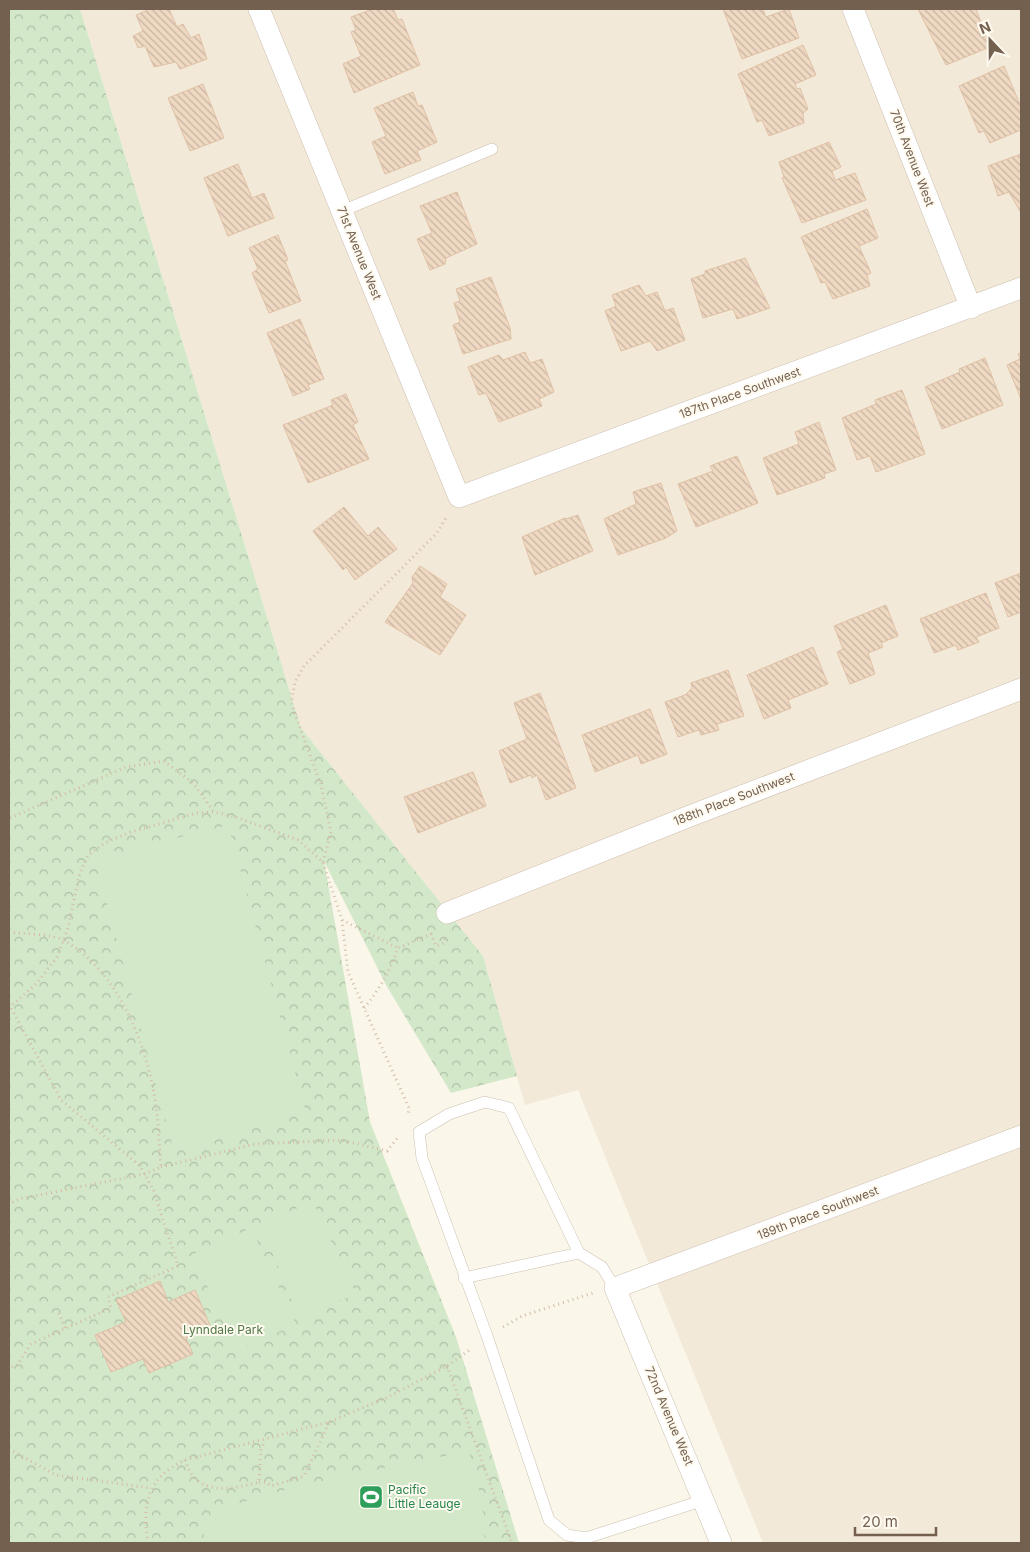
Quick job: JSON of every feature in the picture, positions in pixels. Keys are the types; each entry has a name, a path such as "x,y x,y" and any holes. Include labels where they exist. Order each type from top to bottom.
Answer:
{"street":[{"name":"71st Avenue West","path":"259,9 459,497"},
{"name":"70th Avenue West","path":"853,9 971,308"},
{"name":"187th Place Southwest","path":"459,497 1021,288"},
{"name":"188th Place Southwest","path":"447,913 690,816 1021,689"},
{"name":"189th Place Southwest","path":"615,1288 1021,1136"},
{"name":"72nd Avenue West","path":"615,1288 721,1543"}],"lane":[{"path":"342,210 492,149"},
{"path":"615,1288 602,1267 580,1253 509,1108 485,1102 450,1114 419,1132 422,1158 464,1278 487,1336 549,1520 567,1535 586,1538 704,1500"},
{"path":"464,1278 580,1253"}],"path":[{"path":"323,862 331,832 321,785 291,703 295,682 304,666 437,533 459,497"},
{"path":"10,818 126,767 164,761 193,783 214,812"},
{"path":"9,1204 19,1199 145,1174 161,1167 255,1144 342,1140 387,1151 406,1126 409,1108 348,972 342,920 323,862 298,840 236,817 214,812 197,813 131,832 105,843 88,856 79,876 64,940 57,956 37,983 9,1006 61,1100 140,1166 145,1174 154,1191 178,1266 108,1297 111,1308 31,1344 17,1365 9,1368"},
{"path":"342,920 398,948"},
{"path":"9,932 64,940 106,976 119,994 144,1054 156,1105 161,1167"},
{"path":"364,1008 376,994 391,968 398,948 431,934"},
{"path":"406,1126 419,1132"},
{"path":"148,1543 147,1506 151,1488 168,1468 185,1460 265,1441 289,1432 329,1422 386,1398 447,1366 487,1336 522,1316 593,1293 615,1288"},
{"path":"59,1313 66,1328"},
{"path":"447,1366 512,1543"},
{"path":"185,1460 188,1470 196,1478 219,1490 234,1489 259,1482 266,1482 271,1486 304,1476 329,1422"},
{"path":"259,1482 260,1455 265,1441"},
{"path":"9,1449 56,1475 151,1488"}],"shaded area":[{"path":"80,9 1021,9 1021,1543 763,1543 578,1090 525,1105 483,956 301,728"}],"green space":[{"name":"Lynndale Park","path":"9,9 80,9 301,728 483,956 517,1076 451,1093 386,985 324,861 370,1122 456,1337 519,1543 9,1543"},
{"path":"228,825 306,1112 174,1151 95,859"},
{"path":"313,1202 356,1294 299,1318 260,1223"},
{"path":"251,1228 296,1324 236,1351 193,1254"},
{"name":"Pacific Little Leauge","path":"469,1451 482,1502 485,1543 206,1543 202,1529 216,1510 302,1485"}],"building":[{"path":"150,9 169,9 177,27 183,24 191,38 199,34 207,59 180,69 176,62 154,67 145,46 138,48 133,36 143,31 136,15"},
{"path":"373,9 393,9 398,20 402,19 420,65 354,93 343,64 361,56 351,32 356,30 351,17"},
{"path":"723,9 767,9 763,10 766,17 789,9 799,38 742,59"},
{"path":"918,9 976,9 990,47 946,65"},
{"path":"803,45 816,75 795,84 797,89 800,88 808,109 803,113 804,123 769,136 762,120 757,122 738,74"},
{"path":"1004,66 1021,107 1021,130 990,143 984,131 979,133 959,86"},
{"path":"203,84 224,138 190,151 168,98"},
{"path":"413,92 418,106 422,105 437,142 417,151 421,160 385,174 372,142 386,136 374,108"},
{"path":"829,142 841,167 832,171 835,180 855,173 866,200 802,223 782,178 784,177 779,162"},
{"path":"1021,154 1021,213 1009,192 998,196 988,166"},
{"path":"238,164 252,198 264,193 274,218 228,236 204,178"},
{"path":"457,192 477,244 446,258 445,264 430,270 417,239 432,233 420,206"},
{"path":"867,209 878,238 859,246 871,273 867,275 870,286 833,299 825,282 821,283 801,237"},
{"path":"278,235 288,260 285,261 301,301 269,313 252,273 258,269 249,248"},
{"path":"745,258 770,308 737,319 733,309 703,318 691,279 705,274 705,271"},
{"path":"491,277 510,328 511,339 463,354 453,325 460,322 454,303 460,301 456,289"},
{"path":"639,285 646,296 657,292 665,311 673,308 685,340 657,351 650,341 621,351 605,311 616,306 612,295"},
{"path":"300,319 324,379 308,385 310,389 293,396 267,333"},
{"path":"525,352 530,363 542,359 554,392 539,399 542,406 499,422 486,393 479,395 468,367 499,355 503,360"},
{"path":"1021,353 1021,399 1007,365 1020,359 1018,354"},
{"path":"985,358 1003,405 942,429 925,387 960,372 959,369"},
{"path":"902,390 925,454 876,472 870,456 857,460 842,418 876,404 875,400"},
{"path":"346,394 358,422 353,425 369,459 308,483 283,425 333,405 331,400"},
{"path":"819,422 836,470 824,474 825,478 777,495 763,458 799,444 795,432"},
{"path":"737,456 758,503 696,527 678,484 713,471 710,466"},
{"path":"661,483 677,531 666,538 618,555 604,519 636,504 633,492"},
{"path":"344,507 368,536 378,527 397,549 355,580 346,567 343,570 313,531"},
{"path":"578,515 593,551 535,575 522,537 565,518"},
{"path":"420,566 447,584 440,597 466,615 440,655 385,622 413,583 412,577"},
{"path":"1021,573 1021,612 1008,617 995,583"},
{"path":"986,593 999,628 976,637 979,642 958,650 956,645 934,653 920,619"},
{"path":"886,605 898,636 881,643 883,647 868,653 875,674 850,684 837,652 843,649 834,626"},
{"path":"813,647 828,684 788,700 791,708 764,719 747,675"},
{"path":"728,670 744,716 717,724 719,730 701,735 699,730 678,737 665,702 685,695 692,688 691,683"},
{"path":"540,693 576,788 546,800 537,775 532,778 531,775 510,783 499,751 527,739 514,703"},
{"path":"650,709 667,754 641,764 638,755 595,772 582,735"},
{"path":"473,772 486,806 418,833 404,797"},
{"path":"160,1281 168,1302 195,1290 211,1328 186,1338 193,1354 149,1373 143,1359 111,1372 95,1335 126,1322 116,1300"}],"place":[{"name":"Pacific Little Leauge","path":"371,1497"}]}
